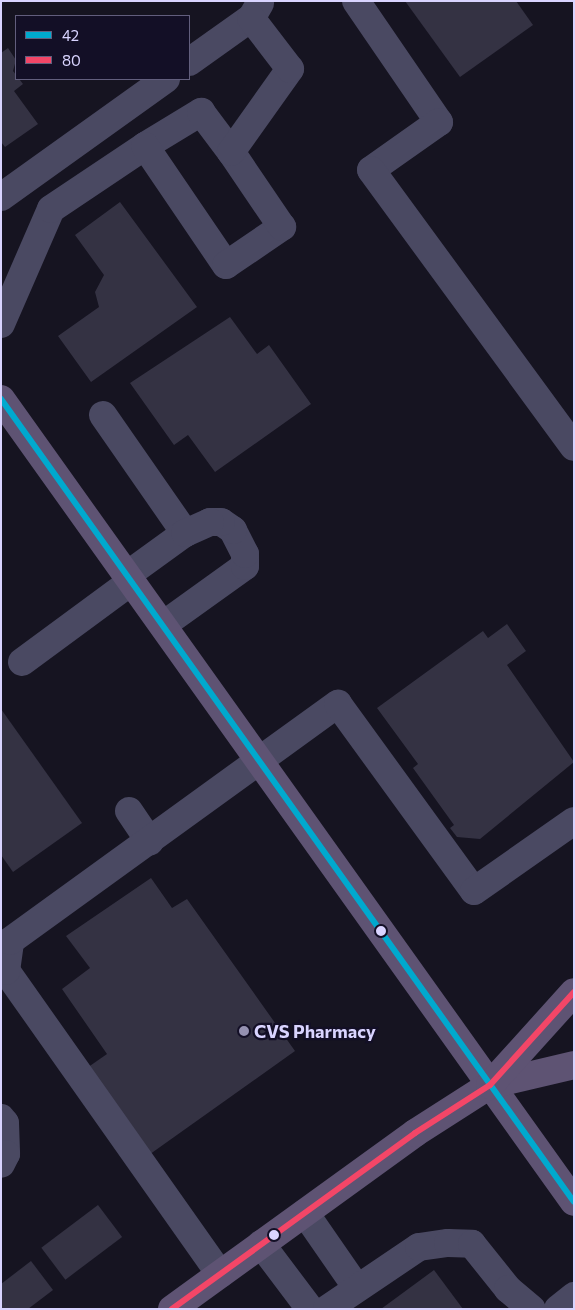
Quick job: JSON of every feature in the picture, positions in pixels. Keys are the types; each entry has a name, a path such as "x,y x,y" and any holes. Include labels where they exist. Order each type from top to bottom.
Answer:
{"main road":[{"path":"1,399 574,1202"},
{"path":"172,1309 304,1213 490,1085 574,992"},
{"path":"490,1085 574,1064"}],"street":[{"path":"356,1 439,122 371,170 574,447"},
{"path":"190,61 256,9 290,69 232,152"},
{"path":"1,196 165,80"},
{"path":"1,324 51,209 145,146 201,112 232,152 282,227 226,265 145,146"},
{"path":"102,415 185,533"},
{"path":"22,662 185,533 210,522 222,522 233,530 245,554 245,566 163,625"},
{"path":"220,1274 6,971 10,941 262,763 338,704 474,891 574,821"},
{"path":"129,812 150,842"},
{"path":"1,1164 6,1154 3,1120"},
{"path":"304,1213 358,1288"},
{"path":"261,1244 325,1308 419,1247 472,1244 508,1289 532,1309"},
{"path":"558,1309 574,1296"}],"building":[{"path":"405,1 516,1 533,25 460,77"},
{"path":"8,48 15,58 13,71 15,80 20,80 23,84 14,91 38,124 5,147 1,142 1,53"},
{"path":"120,202 197,307 91,382 58,336 99,307 95,292 104,275 75,235"},
{"path":"230,317 257,354 269,345 311,404 215,472 188,435 174,445 130,383"},
{"path":"507,624 526,651 507,665 574,762 480,839 457,837 450,828 454,825 413,768 418,764 377,708 483,631 488,638"},
{"path":"1,709 82,823 13,872 1,855"},
{"path":"151,878 172,908 187,899 295,1051 146,1157 84,1070 107,1054 62,989 90,968 66,936"},
{"path":"98,1205 122,1237 65,1280 41,1248"},
{"path":"31,1261 53,1290 28,1309 1,1309 1,1284"},
{"path":"434,1270 463,1309 381,1309"}],"transit line":[{"name":"42","path":"1,399 574,1202"},
{"name":"80","path":"172,1309 415,1133 490,1085 574,992"}],"place":[{"name":"CVS Pharmacy","path":"244,1031"}]}
